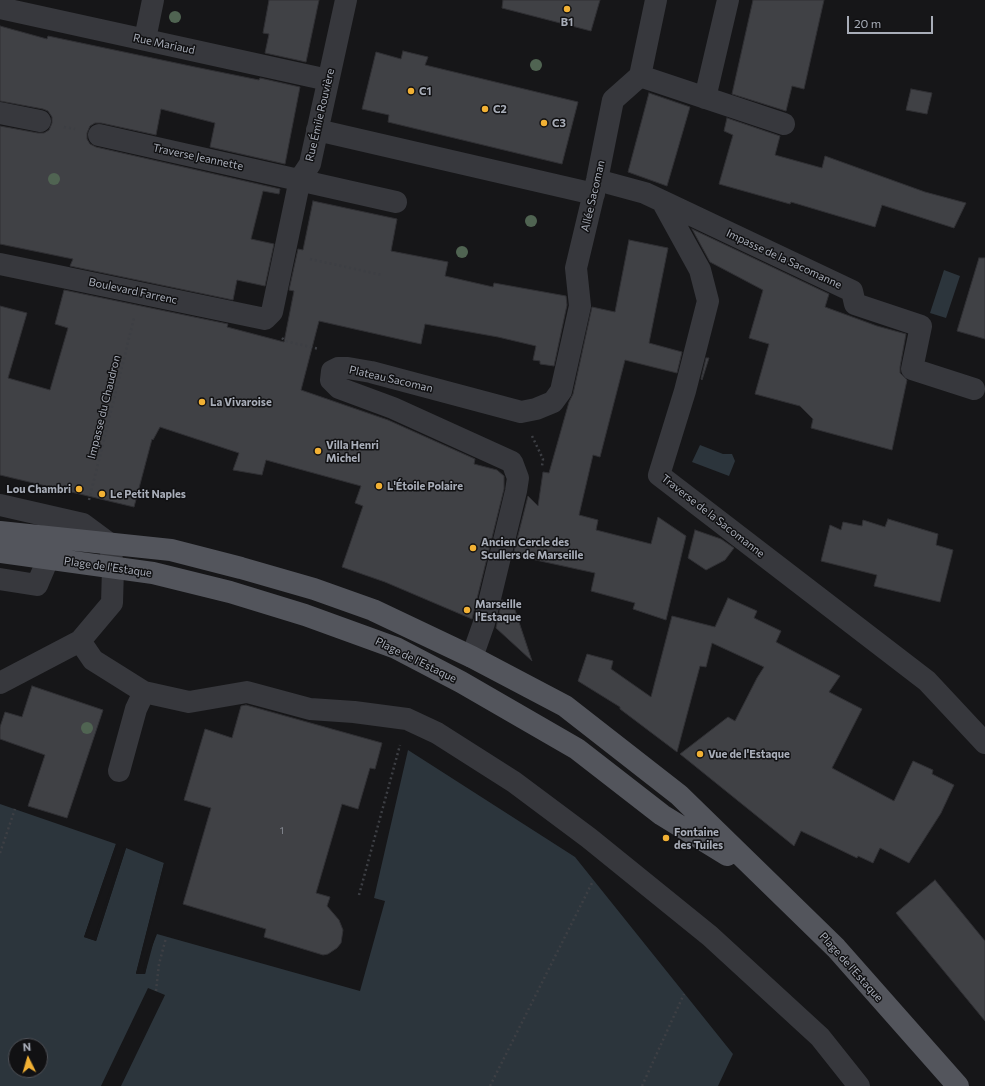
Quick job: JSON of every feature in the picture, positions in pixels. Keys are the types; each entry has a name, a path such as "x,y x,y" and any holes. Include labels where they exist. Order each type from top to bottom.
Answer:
{"main road":[{"name":"Plage de l'Estaque","path":"0,532 171,550 314,589 373,610 472,657 565,706 679,795 836,948 958,1086"},
{"name":"Plage de l'Estaque","path":"0,552 153,573 199,584 305,614 396,648 461,682 578,749 662,815 762,877"},
{"path":"461,682 472,657"},
{"name":"Plage de l'Estaque","path":"935,1061 947,1086"}],"street":[{"path":"145,39 153,0"},
{"name":"Rue Émile Rouvière","path":"265,319 272,312 300,179 310,164 346,0"},
{"path":"656,0 640,76 784,124"},
{"path":"705,98 728,0"},
{"name":"Rue Mariaud","path":"0,8 328,80"},
{"name":"Allée Sacoman","path":"553,402 561,391 580,306 576,268 596,187 612,100 640,76"},
{"path":"0,113 40,121"},
{"path":"317,130 596,187 645,193 662,201"},
{"name":"Traverse Jeannette","path":"99,135 300,179 396,202"},
{"name":"Impasse de la Sacomanne","path":"662,201 789,263 852,291 855,304 922,326 912,369 974,389"},
{"name":"Traverse de la Sacomanne","path":"662,201 700,270 708,301 685,391 659,475 927,681 985,744"},
{"name":"Boulevard Farrenc","path":"0,264 265,319"},
{"name":"Plateau Sacoman","path":"472,657 484,623 518,478 512,462 393,408 339,388 331,380 332,371 338,368 348,368 371,372 521,412 536,409 553,402"},
{"path":"0,505 83,524 110,544 113,568 112,603 80,642 0,683"},
{"path":"0,579 37,585 48,559"},
{"path":"80,642 93,660 144,692 189,702 247,692 310,709 354,712 407,719 437,733 514,782 590,838 710,936 820,1037 859,1086"},
{"path":"119,771 136,709 144,692"}],"path":[{"path":"40,121 99,135"},
{"path":"284,253 382,276"},
{"name":"Impasse du Chaudron","path":"83,524 140,293"},
{"path":"265,319 284,341 321,350"},
{"path":"359,895 407,719"},
{"path":"0,853 15,810"},
{"path":"490,1086 593,881"},
{"path":"156,991 159,964 166,938"},
{"path":"642,1086 684,994"}],"shaded area":[{"path":"944,270 960,276 946,318 930,313"},
{"path":"700,445 723,454 732,454 735,461 729,476 692,462"},
{"path":"408,750 575,857 733,1054 718,1086 121,1086 165,995 148,988 101,1086 0,1086 0,804 116,844 84,937 96,941 126,848 164,863 136,973 145,974 149,954 157,934 360,991 385,901 374,898"}],"pier":[{"path":"116,844 118,845 86,936 94,938 124,847 126,848 96,941 84,937"},
{"path":"164,863 166,863 138,972 143,972 147,954 156,933 145,974 136,974"}],"building":[{"path":"269,0 319,0 306,62 265,53 269,34 263,33"},
{"name":"B1","path":"503,0 600,0 591,31 502,8"},
{"path":"753,0 824,0 804,89 792,86 786,111 732,94"},
{"path":"0,26 47,39 48,36 259,80 260,78 300,87 285,164 210,147 215,123 161,109 156,135 101,123 95,123 90,126 87,133 87,139 90,144 96,147 280,189 279,194 263,191 251,239 274,244 265,286 237,280 233,300 70,266 73,259 0,244 0,126 44,133 49,130 52,123 52,117 48,111 43,109 0,101"},
{"path":"403,51 428,57 425,65 578,102 562,164 388,122 389,115 362,109 376,52 401,59"},
{"path":"911,89 932,93 927,114 906,110"},
{"path":"649,93 690,107 667,186 628,172"},
{"path":"727,118 780,136 775,155 822,168 825,156 925,192 966,203 954,228 882,205 875,227 791,202 790,204 719,184 733,135 724,131"},
{"path":"313,201 397,219 391,251 448,262 445,276 493,287 494,283 566,296 567,305 554,366 540,364 540,361 533,360 536,346 498,337 425,324 421,344 319,321 301,390 388,420 475,459 474,464 497,470 504,476 504,489 472,619 385,582 342,567 363,506 355,503 361,486 266,460 262,475 233,470 239,453 160,427 153,440 152,439 134,507 0,475 0,306 27,313 8,378 50,390 68,328 55,324 64,290 228,324 227,327 284,342 294,291 289,290 298,249 303,250"},
{"path":"692,229 829,294 825,307 877,326 906,334 900,373 907,380 892,450 811,428 813,419 800,406 755,394 769,344 749,338 763,290 710,262"},
{"path":"629,240 668,248 649,343 682,352 677,373 625,360 600,457 593,455 579,515 598,520 596,530 651,544 658,517 686,536 666,620 633,609 635,603 591,591 595,573 513,555 528,496 538,506 543,472 549,473 569,402 573,394 592,307 615,312"},
{"path":"979,258 985,258 985,339 957,331"},
{"path":"706,358 709,358 702,380 701,379"},
{"path":"888,519 938,534 936,545 953,550 940,602 874,586 877,575 821,561 830,525 841,530 843,522 862,526 863,520 885,527"},
{"path":"695,530 721,539 734,548 725,560 706,570 688,558"},
{"path":"728,598 757,611 754,618 781,631 776,642 840,676 829,692 862,709 832,768 894,801 913,761 933,770 932,774 954,785 941,813 909,863 880,848 873,863 858,856 857,858 801,831 794,846 680,754 728,717 735,721 764,667 712,643 706,667 700,666 677,752 620,709 620,707 578,681 587,654 613,661 611,669 651,697 672,616 715,627"},
{"path":"502,600 514,607 532,661 496,628"},
{"path":"32,686 103,710 67,818 28,806 45,755 0,739 0,727 5,712 22,717"},
{"path":"246,705 382,743 375,769 370,768 358,809 342,804 316,893 330,897 327,906 339,920 343,930 341,943 337,948 328,954 323,955 264,937 266,929 183,904 211,808 184,800 205,729 232,738 241,706"},
{"path":"935,880 985,941 985,1021 896,913"}],"place":[{"name":"B1","path":"567,9"},
{"name":"C1","path":"411,91"},
{"name":"C2","path":"485,109"},
{"name":"C3","path":"544,123"},
{"name":"La Vivaroise","path":"202,402"},
{"name":"Villa Henri Michel","path":"318,451"},
{"name":"L'Étoile Polaire","path":"379,486"},
{"name":"Lou Chambri","path":"79,489"},
{"name":"Le Petit Naples","path":"102,494"},
{"name":"Ancien Cercle des Scullers de Marseille","path":"473,548"},
{"name":"Marseille l'Estaque","path":"467,610"},
{"name":"Vue de l'Estaque","path":"700,754"},
{"name":"Fontaine des Tuiles","path":"666,838"}]}
